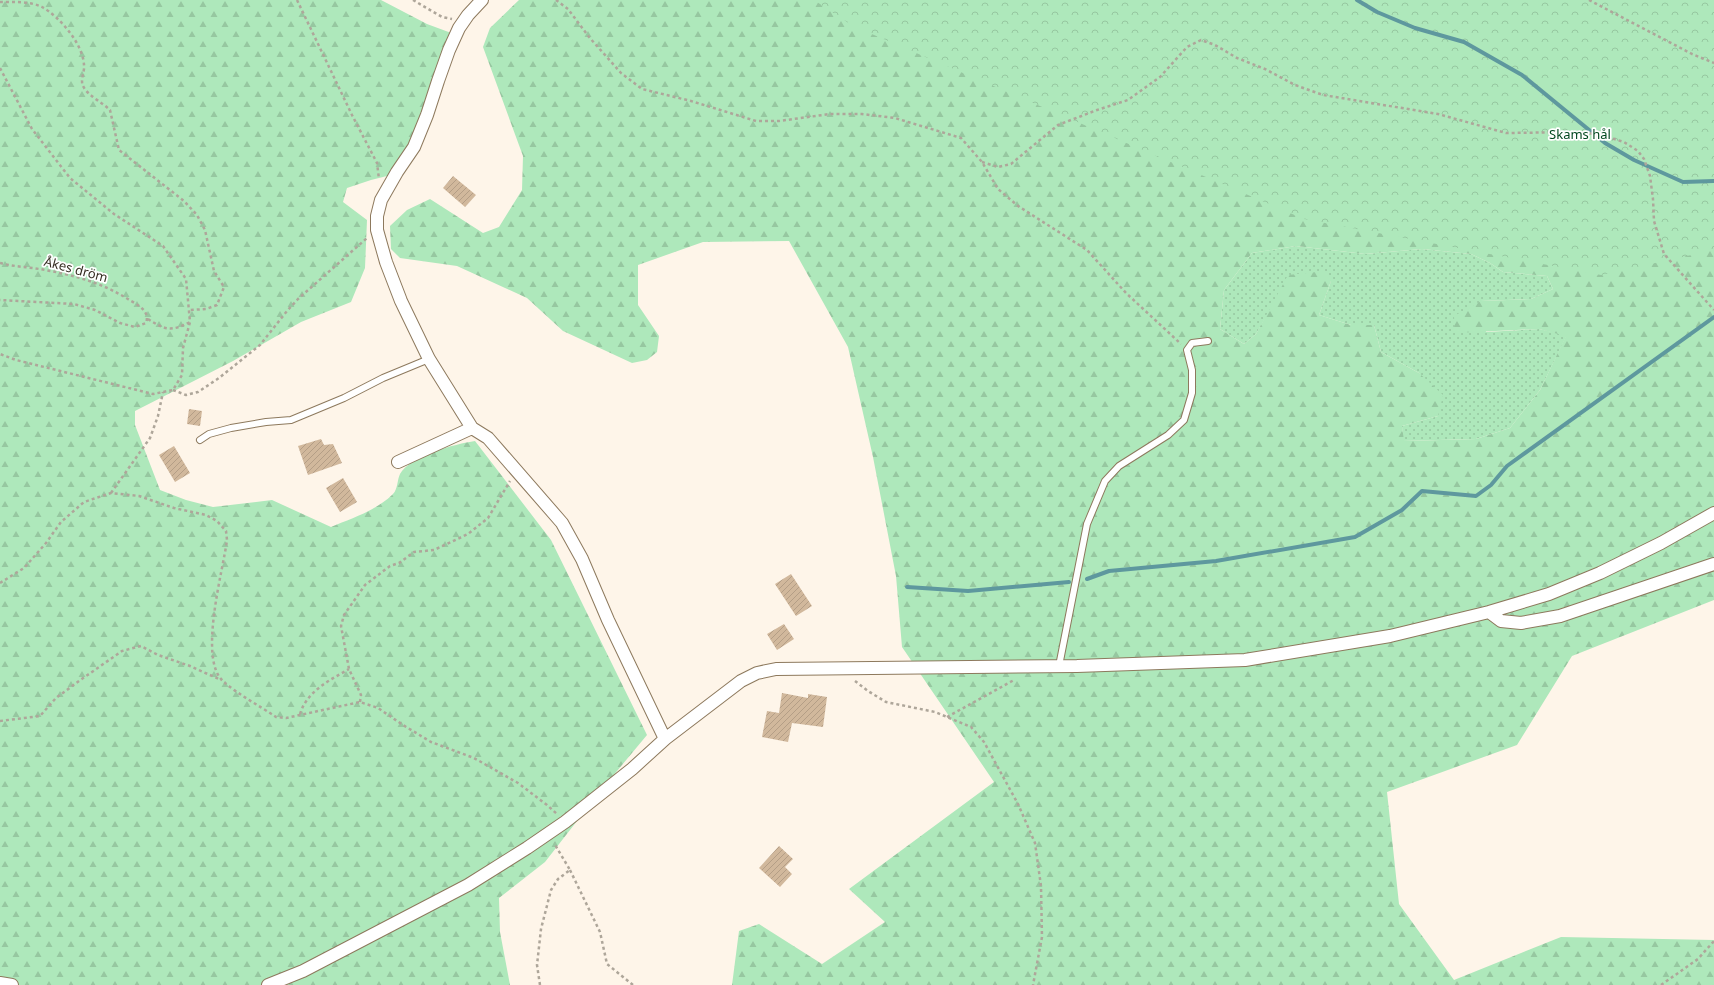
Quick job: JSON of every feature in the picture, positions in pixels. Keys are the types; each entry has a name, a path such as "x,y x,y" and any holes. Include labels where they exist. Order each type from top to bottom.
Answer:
{"street":[{"path":"482,0 468,14 459,28 414,147 397,172 381,200 377,216 377,230 386,262 401,301 429,359 472,428 488,438 516,473 562,523 582,559 608,620 665,739"},
{"path":"398,462 472,428"},
{"path":"268,985 303,971 468,885 527,848 565,822 632,769 665,739 741,681 757,673 776,669 1059,666 1245,660 1390,636 1490,612 1549,594 1600,573 1661,543 1714,513"},
{"path":"1490,612 1501,621 1521,623 1560,616 1714,564"},
{"path":"0,983 12,985"}],"lane":[{"path":"1059,666 1081,551 1090,517 1105,481 1119,466 1168,434 1184,420 1192,393 1192,370 1187,350 1192,343 1208,341"},
{"path":"200,440 209,434 231,428 266,422 291,420 318,410 383,378 429,359"}],"path":[{"path":"297,0 352,115 377,163 381,200"},
{"path":"413,0 442,17 450,18"},
{"path":"556,0 568,9 589,37 621,72 642,89 692,101 756,121 779,121 830,114 862,114 895,118 961,138 982,162 998,190 1018,206 1087,250 1126,292 1187,350"},
{"path":"1588,0 1714,63"},
{"path":"0,2 19,2 42,7 63,23 80,47 84,65 82,84 86,91 110,110 119,150 184,201 197,215 205,230 214,271 224,287 217,305 206,309 190,310"},
{"path":"982,162 998,167 1011,164 1058,125 1128,100 1160,77 1187,47 1201,40 1214,44 1238,58 1265,69 1295,85 1323,95 1438,114 1506,133 1583,132 1624,142 1638,151 1644,159 1650,176 1654,221 1664,254 1714,310"},
{"path":"0,68 32,129 70,178 114,214 163,246 186,279 190,322 184,348 182,375 173,390"},
{"path":"0,354 16,360 153,394 173,390 186,395 198,392 219,378 260,345 287,310 298,299 377,230"},
{"name":"Åkes dröm","path":"0,263 15,267 45,270 106,286 135,303 146,312 148,319"},
{"path":"0,300 74,304 95,310 120,324 135,327 146,324 148,319 161,328 178,329 190,322"},
{"path":"111,493 150,438 158,416 163,392"},
{"path":"360,702 361,695 349,669 340,626 344,615 365,584 414,552 434,550 468,534 488,518 516,473"},
{"path":"0,583 24,568 46,543 61,522 84,502 111,493 139,496 174,508 206,515 217,521 226,531 227,540 211,640 213,665 222,680"},
{"path":"0,721 40,716 56,698 85,676 122,651 141,646 158,655 190,666 222,680 276,717 286,718 360,702 378,708 431,742 474,758 518,783 547,805 565,822"},
{"path":"842,668 849,676 868,691 886,702 935,712 971,727 984,742 1018,804 1035,843 1041,886 1042,936 1033,985"},
{"path":"300,714 303,705 320,686 349,669"},
{"path":"946,717 1020,677"},
{"path":"554,842 570,870 600,932 607,964 633,985"},
{"path":"540,985 538,965 541,929 552,890 558,879 570,870"},
{"path":"1661,985 1698,959 1714,941"}],"green space":[{"path":"0,0 381,0 427,24 454,34 428,107 395,174 347,188 343,202 367,220 365,268 351,302 301,322 233,361 135,411 135,425 160,490 186,500 213,507 272,500 331,527 364,514 386,500 395,492 400,474 405,468 423,456 445,448 475,441 551,540 647,735 602,789 545,862 499,898 500,932 510,985 0,985"},
{"path":"519,0 1714,0 1714,600 1572,656 1517,745 1387,792 1399,904 1454,980 1561,937 1714,940 1714,985 732,985 739,931 759,924 822,964 885,922 849,889 994,782 902,647 896,576 873,457 848,347 789,241 703,242 638,265 638,305 659,336 657,352 647,360 632,363 563,331 527,298 457,266 400,258 391,249 390,226 407,210 430,199 483,233 499,227 522,190 523,156 483,47 490,28","holes":["1296,246 1365,254 1422,249 1471,254 1490,263 1503,272 1547,276 1553,289 1531,299 1481,301 1454,316 1455,333 1539,329 1566,336 1540,390 1510,428 1476,439 1404,441 1402,426 1438,416 1443,395 1419,373 1381,352 1374,325 1351,325 1319,315 1331,281 1326,271 1288,275 1256,334 1244,344 1220,329 1224,290 1252,253"]},
{"name":"Skams hål","path":"814,0 1714,0 1714,250 1601,275 1304,219 853,26"},
{"path":"1296,246 1365,254 1422,249 1471,254 1490,263 1503,272 1547,276 1553,289 1531,299 1481,301 1486,332 1539,329 1567,335 1540,390 1510,428 1476,439 1403,441 1402,426 1438,416 1419,373 1381,352 1374,325 1351,325 1319,315 1331,281 1270,310 1256,334 1244,344 1220,329 1224,290 1252,253"}],"building":[{"path":"453,176 476,195 465,207 443,188"},
{"path":"189,409 202,411 200,426 187,424"},
{"path":"321,439 324,445 333,444 342,463 308,475 298,446"},
{"path":"174,446 190,473 175,482 159,455"},
{"path":"343,478 357,502 340,512 326,488"},
{"path":"791,574 812,606 796,616 775,584"},
{"path":"784,624 794,639 777,650 767,634"},
{"path":"782,693 808,698 808,694 827,697 823,727 792,723 788,742 762,737 767,711 779,713"},
{"path":"779,846 793,859 785,867 792,874 780,887 759,868"}],"waterway":[{"path":"1357,0 1377,12 1415,28 1464,42 1522,75 1605,143 1634,160 1683,182 1714,181"},
{"path":"1087,579 1109,571 1216,561 1355,537 1402,510 1422,491 1476,496 1491,485 1507,466 1714,317"},
{"path":"907,587 968,591 1069,582"}]}
